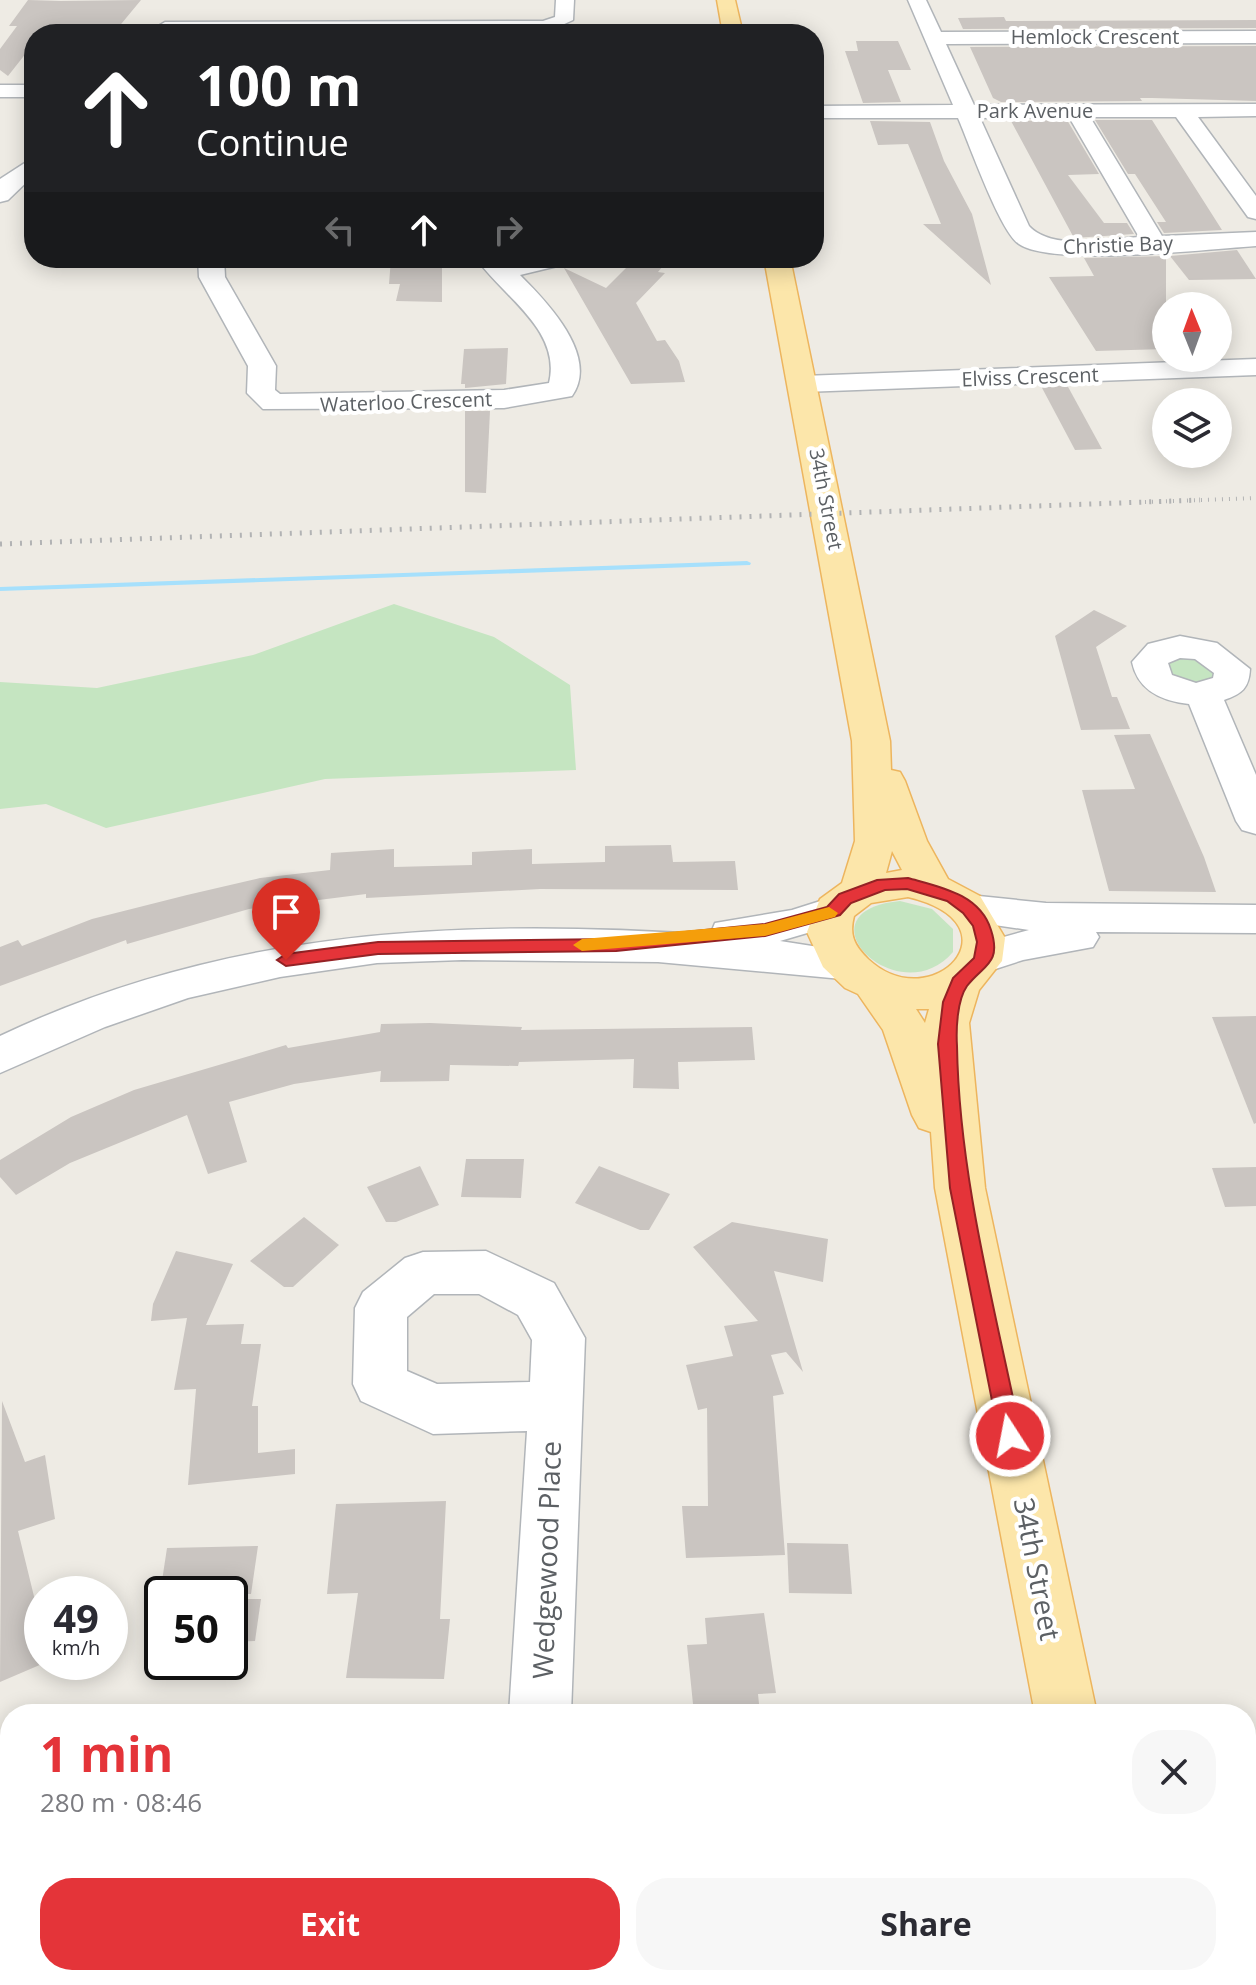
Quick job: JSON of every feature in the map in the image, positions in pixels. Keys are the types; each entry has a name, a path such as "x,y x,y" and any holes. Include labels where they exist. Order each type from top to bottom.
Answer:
{"main road":[{"path":"726,0 731,24"},
{"name":"34th Street","path":"779,268 871,741 875,841 847,900"},
{"name":"34th Street","path":"871,741 907,841 932,888"},
{"path":"896,884 932,888 969,909 981,925 986,942 971,970 919,992 858,974 830,947 828,928 847,900 896,884"},
{"name":"34th Street","path":"971,970 947,1023 960,1188 1064,1704"},
{"name":"34th Street","path":"858,974 898,1016 913,1044 960,1188"}],"street":[{"path":"553,24 564,20 565,0"},
{"path":"917,0 965,111"},
{"name":"Hemlock Crescent","path":"934,38 1256,37"},
{"path":"0,91 24,91"},
{"path":"1075,110 1155,244"},
{"path":"1182,110 1256,212"},
{"name":"Park Avenue","path":"824,112 1256,110"},
{"name":"Christie Bay","path":"965,111 1018,229 1028,240 1065,248 1256,239"},
{"path":"0,195 24,172"},
{"name":"Waterloo Crescent","path":"212,268 212,277 262,366 261,393 273,403 303,405 504,399 562,390 567,379 556,339 533,303 499,268"},
{"name":"Elviss Crescent","path":"803,384 1256,367"},
{"path":"1203,694 1256,821"},
{"path":"616,945 765,930 847,900"},
{"path":"969,909 1046,917 1256,920"},
{"path":"971,970 1052,940 1256,920"},
{"path":"0,1056 106,1010 198,981 286,960 378,948 616,945 767,954 858,974"},
{"name":"Wedgewood Place","path":"540,1704 553,1406"}],"green space":[{"path":"394,604 494,637 570,685 576,770 325,779 106,828 46,804 0,809 0,682 97,688 253,655"},
{"path":"1171,657 1204,658 1218,678 1198,686 1172,678 1167,660"},
{"path":"900,901 932,909 953,929 953,952 931,969 907,972 884,967 866,954 856,938 856,922 870,909"}],"building":[{"path":"28,0 141,0 121,24 24,24 24,56 8,76 0,70 0,49 17,26 9,26"},
{"path":"1004,17 1006,21 1256,20 1256,28 963,29 958,18"},
{"path":"856,41 898,41 911,70 888,70 901,102 863,103 845,51 858,51"},
{"path":"1256,46 1256,101 1140,98 1142,101 1001,102 993,98 970,47"},
{"path":"1067,120 1099,174 1068,175 1104,223 1127,223 1134,234 1074,238 1011,121"},
{"path":"1095,120 1152,120 1222,230 1164,233 1157,222 1166,222 1135,174 1128,174"},
{"path":"870,121 930,122 944,161 972,214 991,285 923,224 941,224 908,144 878,145"},
{"path":"1237,250 1256,279 1189,280 1170,256"},
{"path":"1166,256 1166,292 1152,292 1152,349 1096,351 1049,277 1094,276 1084,258"},
{"path":"390,268 442,268 442,302 396,301 400,284 389,284"},
{"path":"564,268 606,288 626,268 661,268 658,272 665,273 636,303 657,341 665,340 679,361 685,382 631,384"},
{"path":"508,348 506,384 465,388 465,384 461,384 464,349"},
{"path":"1067,385 1102,449 1075,450 1041,386"},
{"path":"465,411 490,411 486,493 465,492"},
{"path":"1094,610 1127,626 1096,647 1112,697 1117,697 1130,729 1081,730 1055,636"},
{"path":"1150,734 1204,857 1216,892 1109,891 1082,790 1135,789 1114,735"},
{"path":"671,845 673,862 735,861 738,890 540,889 366,898 366,894 249,909 127,944 126,940 0,986 0,947 18,940 22,946 92,919 187,895 260,878 330,870 331,853 394,849 394,867 472,865 472,852 532,849 532,864 605,862 605,846"},
{"path":"1256,1016 1256,1123 1254,1124 1212,1017"},
{"path":"381,1024 522,1027 521,1030 752,1027 755,1060 678,1062 679,1089 633,1088 634,1059 519,1062 518,1066 450,1065 449,1081 380,1082 381,1071 294,1084 229,1102 247,1162 208,1174 187,1115 70,1163 16,1195 0,1177 0,1160 71,1117 134,1090 286,1045 288,1048 380,1032"},
{"path":"466,1159 524,1159 521,1198 461,1197"},
{"path":"420,1166 439,1205 396,1222 386,1222 367,1187"},
{"path":"599,1166 670,1194 649,1230 640,1230 575,1203"},
{"path":"1256,1167 1256,1206 1225,1207 1212,1168"},
{"path":"304,1217 339,1245 293,1287 284,1287 250,1261"},
{"path":"732,1222 828,1239 823,1282 774,1271 803,1372 786,1352 771,1355 784,1394 773,1396 785,1555 686,1558 682,1506 708,1506 707,1408 698,1410 686,1365 733,1356 724,1326 758,1321 693,1247"},
{"path":"176,1251 233,1264 206,1325 244,1324 241,1344 261,1344 252,1406 258,1406 258,1453 295,1449 295,1474 188,1485 196,1389 174,1390 187,1318 151,1321 153,1304"},
{"path":"2,1401 25,1462 45,1455 55,1519 18,1531 29,1576 24,1576 24,1672 0,1682"},
{"path":"446,1501 440,1619 450,1619 444,1679 346,1678 358,1593 327,1594 336,1504"},
{"path":"787,1543 848,1544 852,1594 789,1593"},
{"path":"258,1546 251,1594 248,1594 248,1576 163,1576 167,1548"},
{"path":"248,1599 261,1599 255,1641 248,1641"},
{"path":"764,1613 776,1693 758,1694 759,1704 693,1704 687,1645 707,1644 705,1618"}],"waterway":[{"path":"0,589 747,563"}],"railway":[{"path":"1171,501 1256,498"},
{"path":"1171,501 1200,500"},
{"path":"0,544 1171,501"},
{"path":"1145,502 1171,501"}],"slow traffic":[{"path":"582,945 616,945 765,930 797,924 829,913"}],"route":[{"path":"286,960 378,948 616,945 765,930 797,924 833,911 845,898 861,889 883,884 908,883 953,897 969,909 981,925 986,942 983,958 974,972 960,982 952,1002 947,1023 947,1044 960,1188 1010,1436"}]}
